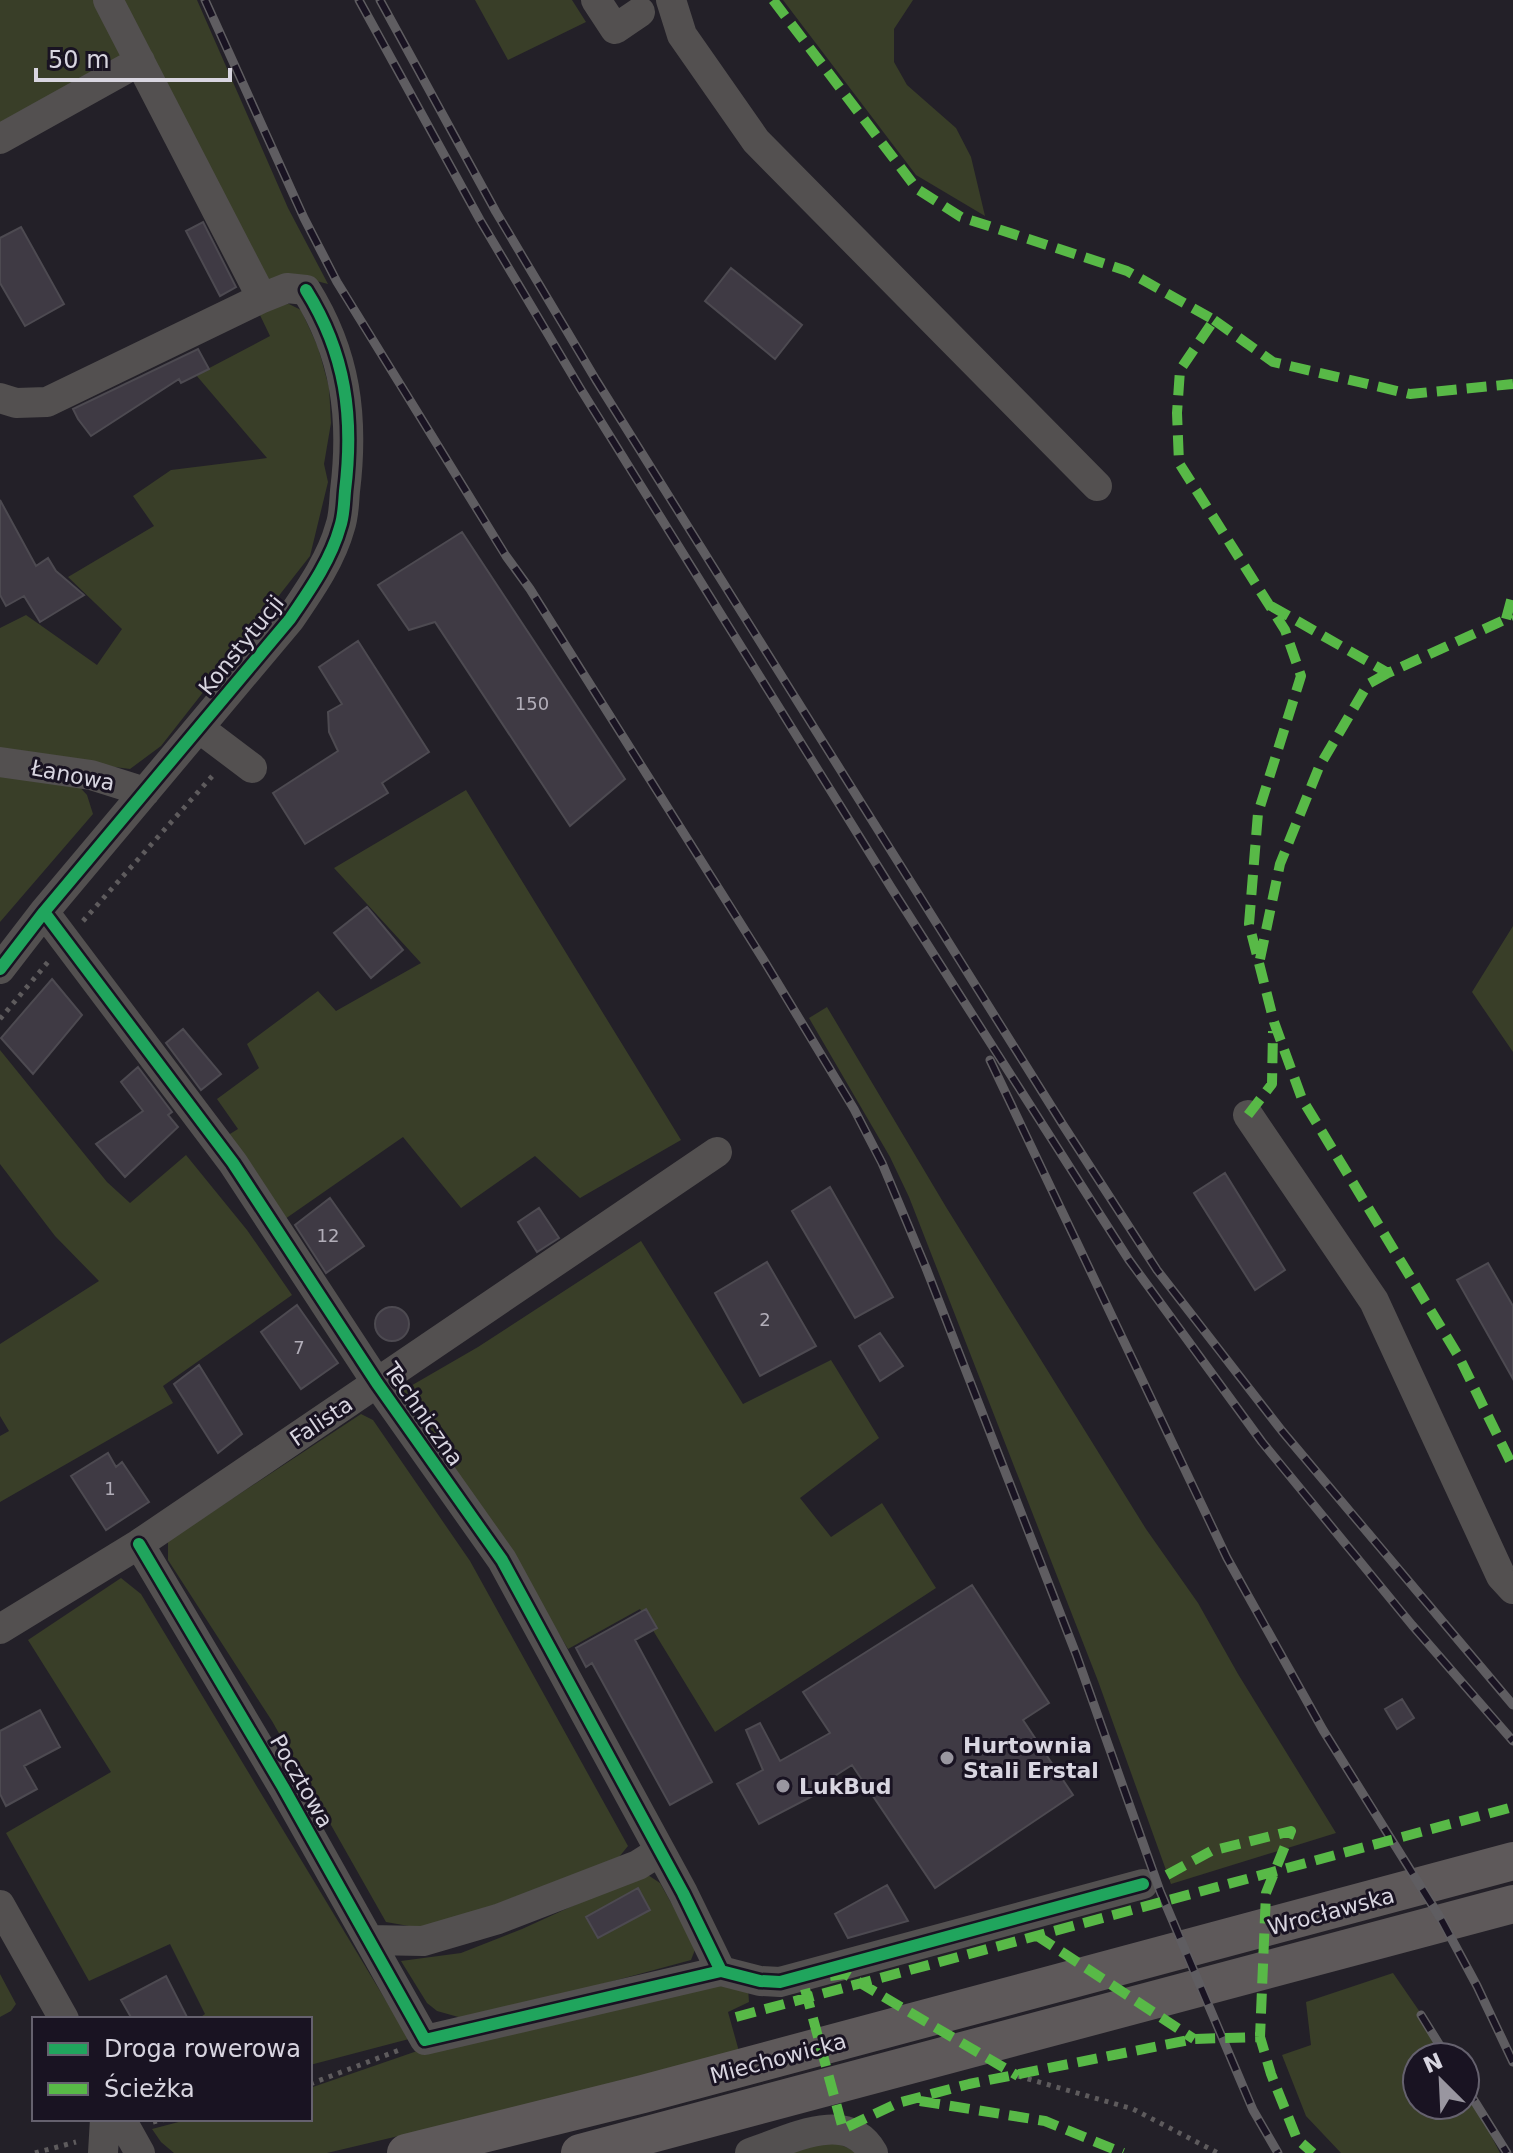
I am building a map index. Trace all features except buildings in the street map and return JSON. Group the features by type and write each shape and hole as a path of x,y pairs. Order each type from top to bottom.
{"main road":[{"name":"Wrocławska","path":"1150,1960 1513,1861"},
{"name":"Wrocławska","path":"1175,1995 1513,1904"},
{"name":"Miechowicka","path":"406,2153 1150,1960"},
{"name":"Miechowicka","path":"580,2153 1175,1995"}],"street":[{"path":"0,398 16,403 47,402 262,298 108,0"},
{"path":"596,0 615,29 643,4"},
{"path":"671,0 682,35 756,141 1097,486"},
{"path":"0,139 140,61"},
{"name":"Konstytucji","path":"0,969 44,912 290,619 317,578 341,527 349,456 347,393 333,342 306,290 287,288 262,298"},
{"path":"199,728 242,760"},
{"name":"Łanowa","path":"0,762 91,775 145,792"},
{"name":"Techniczna","path":"44,912 233,1163 377,1383 502,1560 660,1851 721,1971"},
{"path":"1248,1115 1374,1301 1501,1576 1513,1589"},
{"name":"Falista","path":"0,1629 139,1544 717,1152"},
{"name":"Pocztowa","path":"139,1544 283,1787 425,2040"},
{"path":"369,1940 423,1941 498,1919 638,1865 660,1851"},
{"path":"425,2040 721,1971 760,1981 780,1982 1143,1884"},
{"path":"0,1905 63,2017"},
{"path":"93,2147 104,2121"},
{"path":"122,2121 140,2153"},
{"path":"750,2153 832,2129 854,2132 864,2139 873,2153"}],"path":[{"path":"0,1019 66,941 242,760"},
{"path":"312,2083 425,2040"},
{"path":"1018,2076 1133,2109 1218,2153"},
{"path":"152,2123 160,2121"},
{"path":"35,2153 93,2147"}],"green space":[{"path":"0,0 99,0 129,59 0,130"},
{"path":"120,0 197,0 288,208 328,284 289,274 265,285"},
{"path":"475,0 572,0 586,22 508,60"},
{"path":"783,0 913,0 894,29 894,62 907,85 956,128 971,157 985,216 916,175"},
{"path":"289,304 301,310 318,347 329,387 331,423 324,464 328,482 310,556 161,746 130,769 0,752 0,628 26,615 97,665 122,629 68,577 154,526 133,496 171,470 267,458 196,375 270,336 259,313 272,305"},
{"path":"0,774 73,780 87,795 93,814 0,922"},
{"path":"466,790 681,1140 580,1198 535,1156 461,1208 403,1137 285,1219 225,1137 238,1129 217,1099 259,1068 247,1044 318,991 336,1011 421,963 334,868"},
{"path":"1513,926 1513,1052 1472,992"},
{"path":"827,1007 946,1207 1146,1529 1198,1603 1336,1833 1171,1884 1098,1681 909,1197 890,1157 809,1018"},
{"path":"0,1050 107,1182 130,1203 186,1155 247,1230 292,1295 163,1386 173,1403 0,1502 0,1436 9,1431 0,1416 0,1344 99,1281 55,1236 0,1164"},
{"path":"641,1241 743,1404 831,1360 879,1438 800,1498 831,1537 882,1503 936,1588 715,1732 640,1609 568,1649 490,1520 402,1391 478,1347"},
{"path":"361,1414 373,1420 470,1561 628,1846 619,1857 492,1906 420,1928 386,1922 272,1721 168,1560 168,1541"},
{"path":"121,1578 141,1594 409,2039 312,2064 312,2017 201,2017 205,2014 170,1944 89,1981 6,1833 111,1772 28,1640"},
{"path":"645,1873 660,1883 696,1947 691,1960 469,2020 437,2011 427,2003 401,1961 461,1953"},
{"path":"1393,1973 1440,2041 1401,2041 1401,2121 1481,2121 1481,2116 1500,2153 1341,2153 1306,2116 1282,2055 1311,2045 1306,2002"},
{"path":"0,1974 16,2004 0,2017"},
{"path":"696,1981 748,1988 749,2002 728,2012 740,2055 327,2153 174,2153 152,2129 182,2121 312,2121 312,2087 423,2049"},
{"path":"828,2139 859,2153 781,2153"}],"railway":[{"path":"205,0 304,218 337,282 506,556 530,589 763,959 854,1109 882,1163 1076,1654 1160,1891 1253,2110 1278,2153"},
{"path":"359,0 480,220 580,388 892,889 1129,1260 1262,1442 1412,1625 1513,1741"},
{"path":"380,0 496,212 596,380 1157,1270 1282,1431 1513,1705"},
{"path":"990,1060 1227,1558 1323,1730 1441,1919 1513,2062"},
{"path":"1421,2015 1437,2041"},
{"path":"1481,2112 1507,2153"}],"marked path":[{"path":"773,0 917,189 961,217 1127,271 1214,320 1180,370 1177,413 1179,463 1285,630 1301,676 1258,813 1249,924 1274,1022 1302,1099 1459,1357 1513,1467"},
{"path":"1214,320 1273,362 1410,394 1513,384"},
{"path":"1506,619 1513,593"},
{"path":"1271,606 1388,673 1513,616"},
{"path":"1260,959 1280,864 1319,767 1368,684 1388,673"},
{"path":"1248,1115 1272,1084 1273,1031"},
{"path":"736,2017 1513,1807"},
{"path":"1167,1875 1211,1851 1291,1831 1266,1893 1260,2037"},
{"path":"1036,1935 1194,2039"},
{"path":"830,1976 845,1974 1018,2076"},
{"path":"805,1989 843,2129 898,2103 969,2084 1194,2039 1260,2037 1297,2139 1313,2153"},
{"path":"920,2101 1045,2121 1123,2153"}],"cycle path":[{"path":"0,969 44,912 290,619 331,551 344,509 348,464 347,412 344,387 330,338 306,290"},
{"path":"44,912 233,1163 377,1383 502,1560 683,1893 721,1971"},
{"path":"139,1544 283,1787 425,2040 721,1971 760,1981 780,1982 1143,1884"}],"place":[{"name":"Hurtownia Stali Erstal","path":"947,1758"},
{"name":"LukBud","path":"783,1786"}]}
